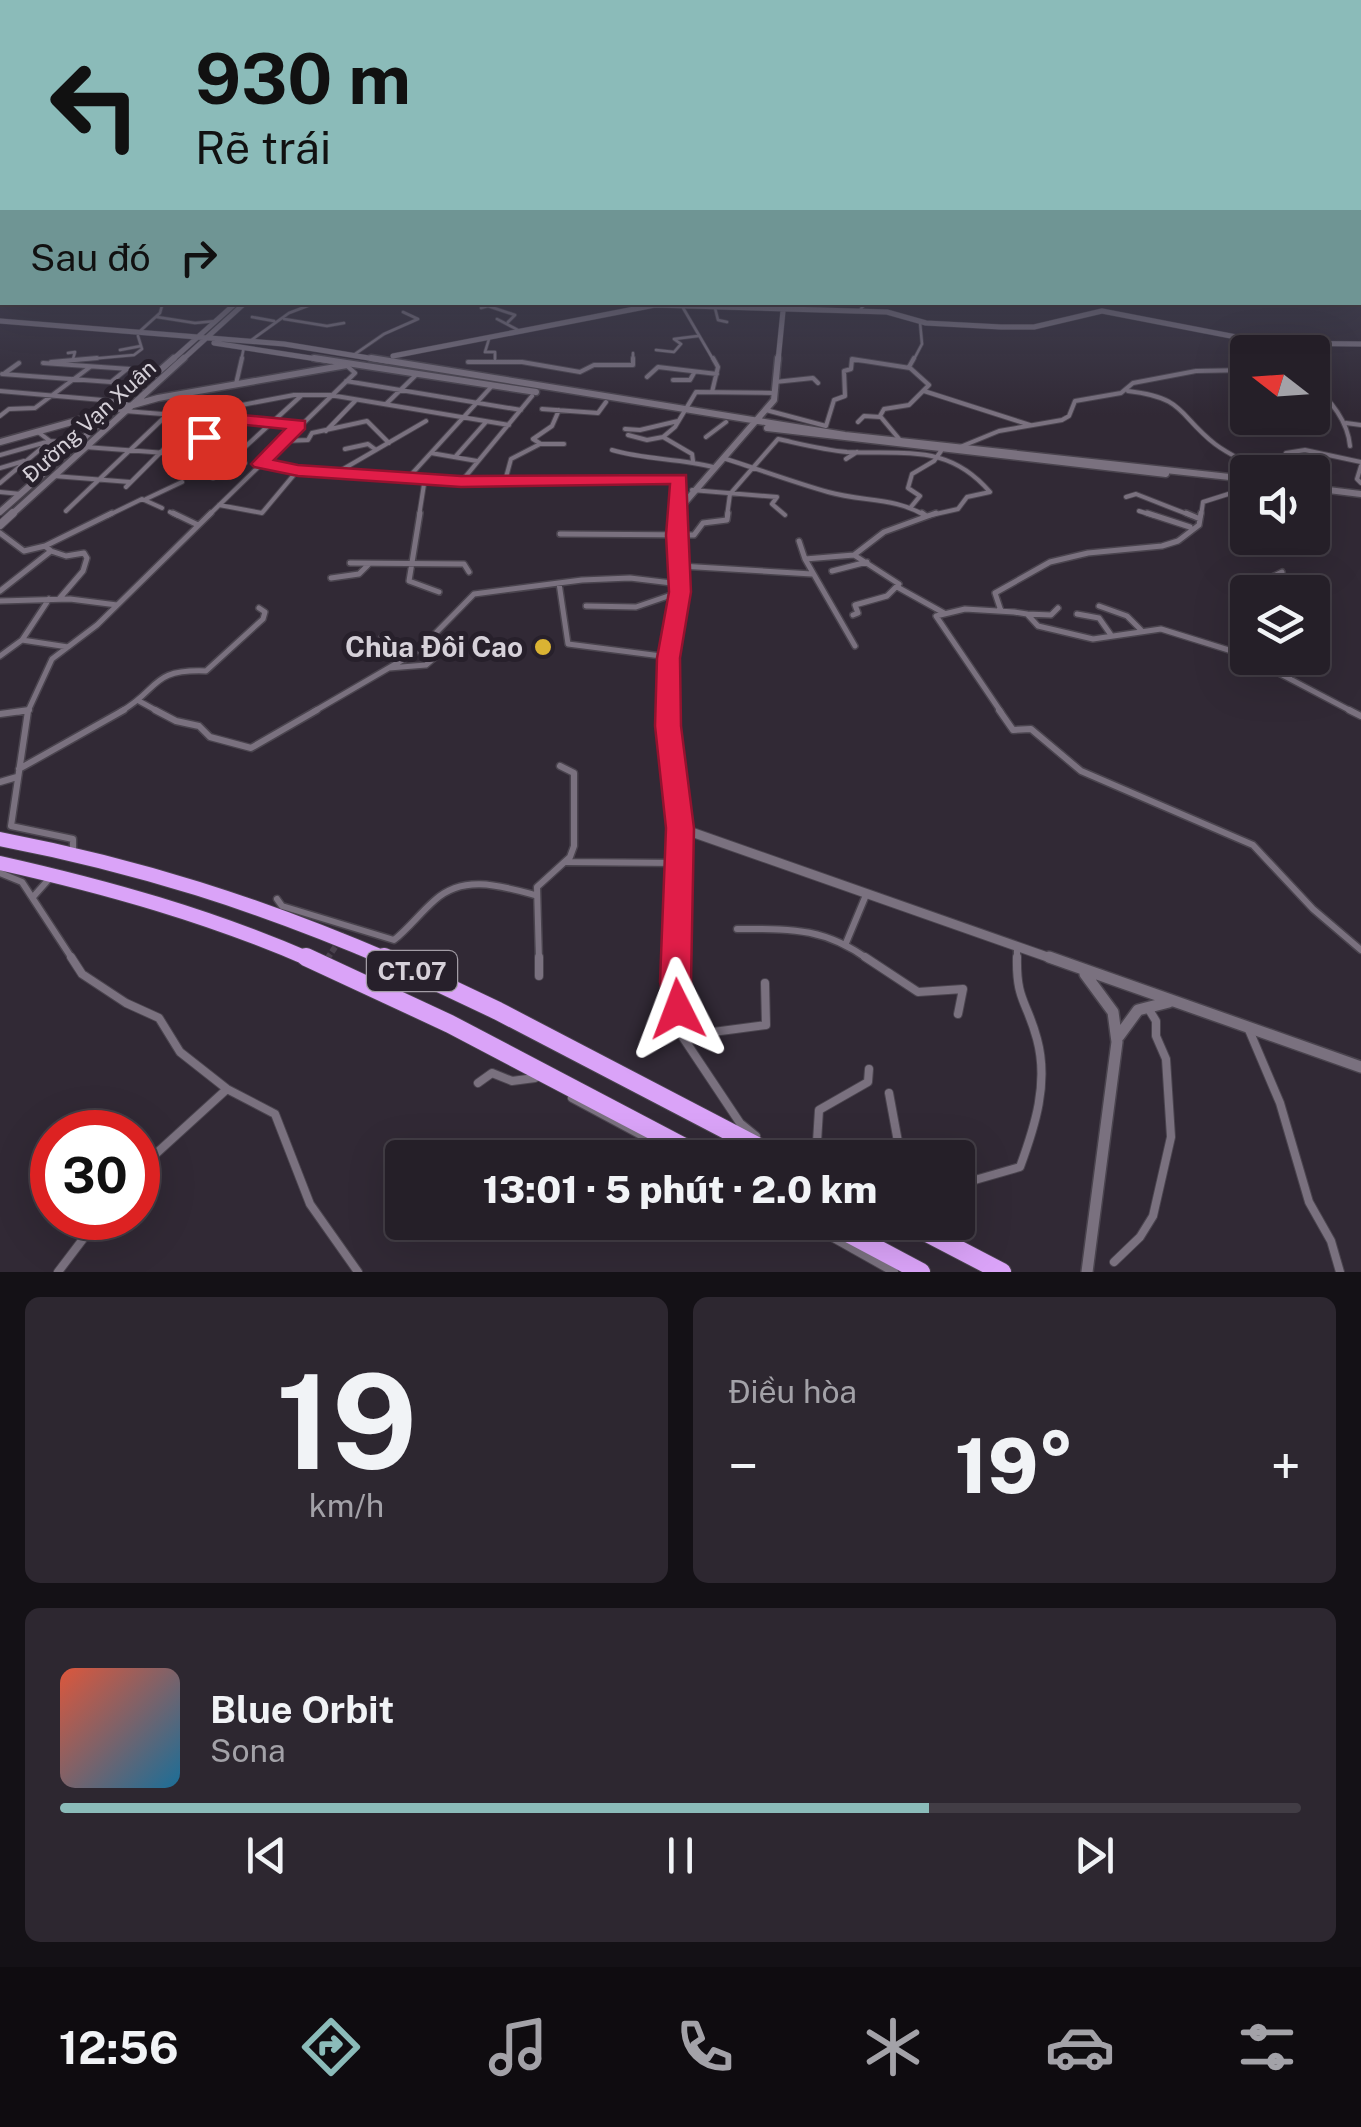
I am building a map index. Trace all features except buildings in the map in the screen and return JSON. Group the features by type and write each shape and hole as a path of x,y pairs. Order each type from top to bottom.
{"highway":[{"name":"CT.07","path":"0,838 176,878 349,940 744,1140"},
{"name":"CT.07","path":"0,864 159,901 331,965 670,1140"},
{"path":"861,1240 921,1272"},
{"path":"941,1240 1002,1272"}],"street":[{"path":"135,334 157,316 162,305"},
{"name":"Đường Vạn Xuân","path":"0,525 54,476 114,410 128,403 235,305"},
{"name":"Đường Vạn Xuân","path":"0,512 125,411 159,371 242,305"},
{"path":"236,384 247,344 278,320 311,305"},
{"path":"380,358 489,340 626,305 858,311 894,313 920,322 1034,326 1102,311 1235,335"},
{"path":"760,311 761,305"},
{"path":"832,312 833,305"},
{"path":"858,311 864,305"},
{"path":"481,306 514,315 508,322"},
{"path":"682,306 717,365 712,392"},
{"path":"715,308 718,320 728,322"},
{"path":"680,508 774,400 783,311"},
{"path":"355,354 381,330 395,330 418,319 403,312"},
{"path":"157,316 195,323 216,321"},
{"path":"252,318 326,326 344,323"},
{"path":"497,319 523,332"},
{"path":"910,368 922,344 920,322"},
{"path":"0,323 338,352 414,363 536,392 940,454 971,468 990,493 968,496 961,508 938,510 867,538 856,547 854,555"},
{"path":"135,334 141,346"},
{"path":"656,350 674,352 681,344 674,339 698,336"},
{"path":"489,340 486,352 496,352 496,361"},
{"path":"247,344 331,363 682,415 1230,478"},
{"path":"1330,344 1361,344"},
{"path":"120,350 141,346"},
{"path":"141,346 134,356 43,363 159,371"},
{"path":"68,354 76,352 74,359"},
{"path":"0,392 128,403 331,363 338,352"},
{"path":"414,363 412,358 420,352"},
{"path":"468,362 496,361 581,372 594,365 633,365 633,353"},
{"path":"766,410 826,426 834,400 844,396 844,370 851,369 852,360 910,368 929,382 908,405 884,408 880,416"},
{"path":"1,375 19,363"},
{"path":"73,848 73,839 12,827 28,711 45,670 346,382 355,372 350,364"},
{"path":"0,408 35,408 92,366"},
{"path":"386,404 430,366"},
{"path":"648,377 658,367 717,374"},
{"path":"1,375 111,382 127,369"},
{"path":"1128,390 1133,383 1149,383 1186,372 1230,371"},
{"path":"673,380 690,380 694,373"},
{"path":"682,415 626,432 647,440 663,437 682,415 696,392 775,388 813,378 818,383"},
{"path":"346,382 521,410"},
{"path":"408,478 492,386"},
{"path":"959,447 995,432 1066,418 1077,400 1128,390 1152,394 1181,406 1215,444 1234,455"},
{"path":"924,391 1031,426"},
{"path":"461,482 536,392"},
{"path":"0,455 50,442 233,458 303,394"},
{"path":"54,476 128,484 198,415 303,394 509,425"},
{"path":"326,431 356,400"},
{"path":"1330,401 1343,422 1350,446"},
{"path":"542,409 598,414 606,402"},
{"path":"0,416 9,409"},
{"path":"0,442 114,410"},
{"path":"540,444 533,440 552,426 558,410"},
{"path":"125,411 299,425"},
{"path":"66,511 169,413"},
{"path":"858,422 864,416 880,416 901,440"},
{"path":"185,456 222,418"},
{"path":"282,442 308,440 310,433 367,421 389,443"},
{"path":"336,473 426,421"},
{"path":"455,457 486,421"},
{"path":"706,437 726,422"},
{"path":"1343,422 1361,424"},
{"path":"38,432 50,442"},
{"path":"663,437 692,454 694,461"},
{"path":"560,534 694,534 702,524 727,520 730,494 778,439 857,452 906,451 1230,479"},
{"path":"0,484 50,442"},
{"path":"345,449 370,444 376,450"},
{"path":"505,481 511,459 540,444 564,444"},
{"path":"612,450 639,458 713,466"},
{"path":"1284,455 1298,450 1320,455"},
{"path":"431,452 478,461"},
{"path":"846,459 857,452"},
{"path":"911,506 920,496 908,488 912,474 940,454"},
{"path":"1330,457 1361,464 1357,479 1361,483"},
{"path":"723,458 834,494 851,494 891,505 902,502 926,516"},
{"path":"0,468 27,461"},
{"path":"195,470 214,478 242,464 254,470"},
{"path":"260,464 461,482 679,479 676,535 680,588 669,656 668,726 680,828 676,982 682,1036 740,1124 765,1140"},
{"path":"219,506 262,513 298,470"},
{"path":"426,478 410,583 439,592"},
{"path":"0,533 8,535 24,552 182,482"},
{"path":"1330,489 1361,492"},
{"path":"692,490 778,497 773,505 785,514"},
{"path":"0,492 21,494"},
{"path":"1000,611 993,596 1016,575 1056,558 1089,552 1126,554 1176,542 1199,525 1203,502 1230,493"},
{"path":"1126,497 1136,494 1200,519"},
{"path":"146,499 162,508"},
{"path":"170,512 199,525"},
{"path":"1139,512 1193,528"},
{"path":"799,541 813,574 855,646"},
{"path":"44,546 66,556 84,553 88,558 59,599"},
{"path":"0,590 51,551"},
{"path":"806,559 854,555 898,582 899,588 927,607 947,614"},
{"path":"350,563 459,562 469,572"},
{"path":"832,571 866,562"},
{"path":"331,578 359,574 369,565"},
{"path":"680,566 813,574"},
{"path":"1277,575 1282,572"},
{"path":"139,701 176,721 199,726 210,737 251,748 424,646 474,594 630,578 680,588"},
{"path":"559,583 568,644 669,656"},
{"path":"586,606 636,607 680,588"},
{"path":"853,615 858,613 855,604 887,596 899,588"},
{"path":"0,656 22,640 49,599"},
{"path":"0,601 59,599 117,605"},
{"path":"1099,606 1124,614 1142,630"},
{"path":"0,782 139,701 160,676 208,669 263,619 265,612 259,608"},
{"path":"1058,608 1050,615 968,608 936,618 1013,730 1031,729 1081,771 1183,819 1253,845 1313,909 1361,950"},
{"path":"1027,614 1035,625 1093,639 1161,628 1230,651"},
{"path":"1077,614 1099,618 1110,635"},
{"path":"384,636 378,643 402,658"},
{"path":"22,640 68,648"},
{"path":"386,667 400,670 426,664 442,652"},
{"path":"1290,676 1361,716"},
{"path":"0,714 28,711"},
{"path":"539,976 535,895 541,880 564,862 574,846 577,805 573,770 560,766"},
{"path":"680,828 1361,1067"},
{"path":"564,862 678,864"},
{"path":"0,873 18,880 33,897 82,974 126,1004 159,1018 180,1052 228,1089 269,1110 279,1120 310,1204 358,1272"},
{"path":"33,897 49,879"},
{"path":"276,899 282,906 348,929 394,940 442,894 476,882 535,895"},
{"path":"846,942 866,894"},
{"path":"737,929 796,927 846,942 905,987 926,993 963,989 958,1014"},
{"path":"975,1180 1016,1172 1028,1155 1038,1119 1039,1055 1016,992 1018,947"},
{"path":"312,972 322,966"},
{"path":"1080,969 1094,982 1113,1012 1117,1042 1087,1272"},
{"path":"682,1036 765,1026 764,982"},
{"path":"1117,1042 1131,1014 1146,1005 1178,1003"},
{"path":"1114,1262 1140,1237 1153,1216 1171,1136 1166,1059 1156,1036 1156,1021 1146,1005"},
{"path":"1248,1027 1280,1103 1309,1202 1331,1241 1340,1272"},
{"path":"817,1140 819,1110 868,1082 869,1069"},
{"path":"478,1083 492,1073 512,1081 531,1076 650,1140"},
{"path":"160,1147 228,1089"},
{"path":"889,1093 898,1140"},
{"path":"58,1272 82,1240"},
{"path":"837,1240 894,1272"},
{"path":"342,1272 351,1263"}],"tunnel":[{"path":"327,959 345,933"}],"place":[{"name":"Chùa Đôi Cao","path":"543,647"}],"route":[{"path":"204,437 222,418 299,425 260,464 298,470 461,482 679,479 676,555 680,592 668,658 668,726 680,828 678,1009"}]}
